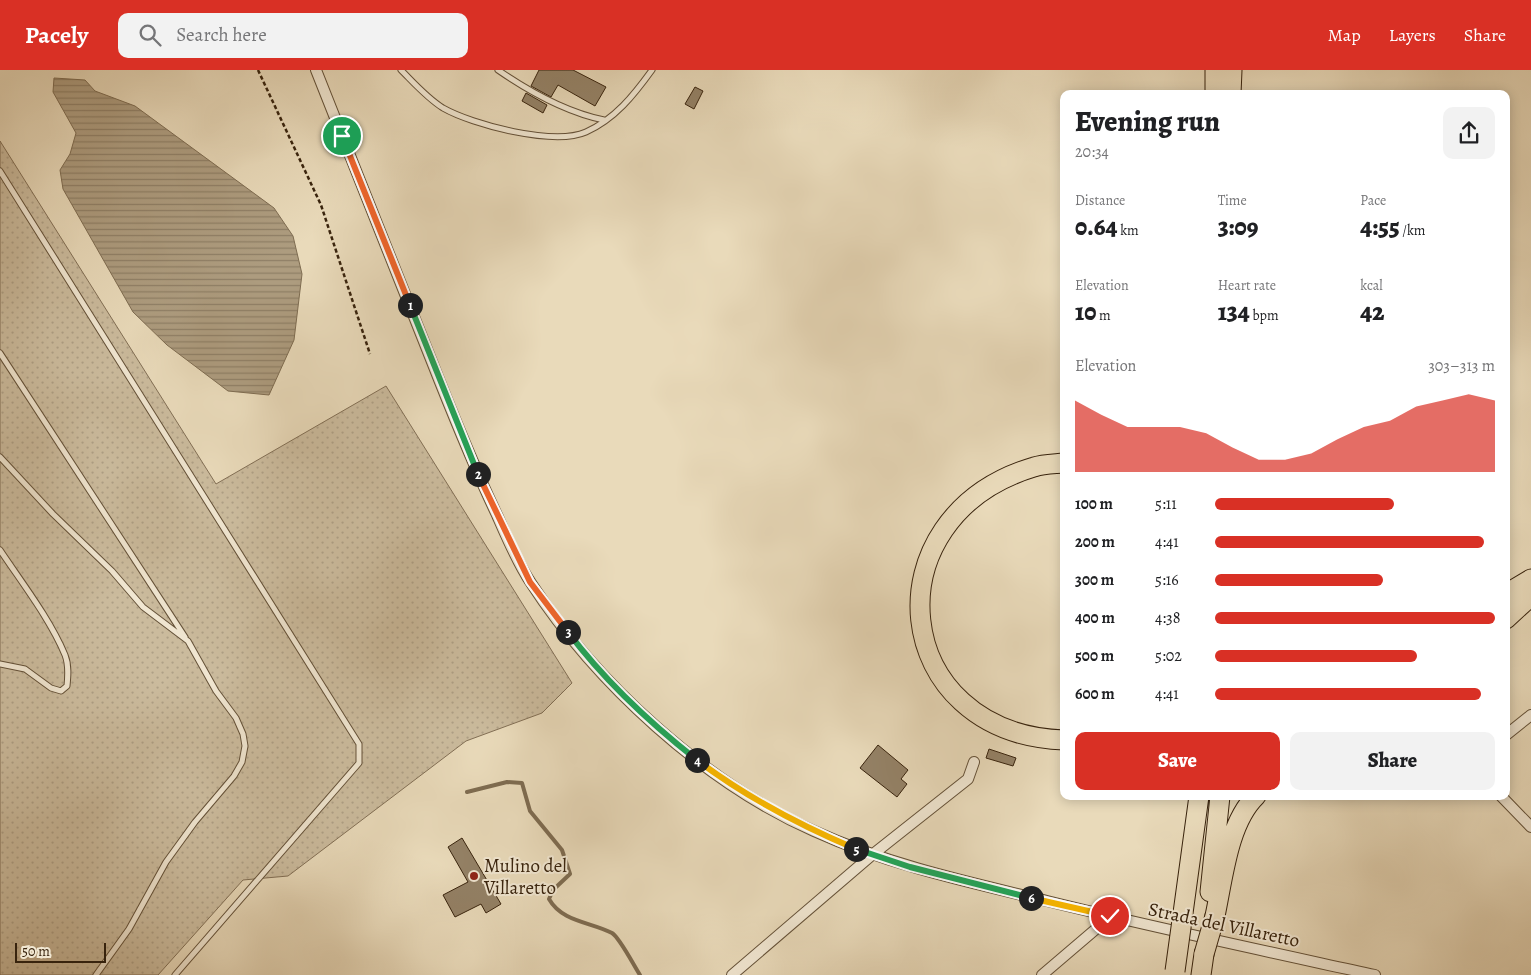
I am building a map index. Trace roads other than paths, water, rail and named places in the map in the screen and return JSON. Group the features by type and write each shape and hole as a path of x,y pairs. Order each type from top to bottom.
{"highway":[{"path":"1215,70 1215,90"},
{"path":"1232,70 1232,90"},
{"path":"1060,464 1035,466 989,486 960,507 943,528 928,554 922,584 920,613 923,636 930,658 954,695 984,719 1018,735 1060,740"},
{"path":"977,496 1026,479 1060,477"},
{"path":"1510,592 1531,579"},
{"path":"1510,616 1531,596"},
{"path":"1175,973 1198,800"},
{"path":"1212,916 1220,800"},
{"path":"1201,975 1212,916 1230,848 1242,815 1253,800"}],"street":[{"name":"Strada del Villaretto","path":"316,70 473,464 530,582 579,647 654,726 716,774 757,800 811,830 872,855 949,878 1375,975"},
{"path":"1510,732 1531,715"},
{"path":"732,975 872,855 968,779 974,762"},
{"path":"1505,800 1531,827"},
{"path":"1042,975 1110,916"}],"lane":[{"path":"401,70 426,96 442,107 476,122 529,134 561,137 588,131 604,120 628,102 652,70"},
{"path":"498,70 556,104 588,117 604,120"},
{"path":"0,171 359,744 359,764 174,975"},
{"path":"0,352 188,641 216,691 236,718 245,746 242,762 234,776 194,822 166,862 130,929 96,975"},
{"path":"0,457 66,527 106,565 142,607 156,620 188,641"},
{"path":"0,550 42,612 66,656 69,671 67,686 61,690 51,688 25,669 0,664"}],"waterway":[{"path":"467,792 507,782 522,783 530,811 562,850 570,874 553,890 549,899 555,907 569,917 612,933 623,946 640,975"}],"place":[{"name":"Mulino del Villaretto","path":"474,876"}]}
